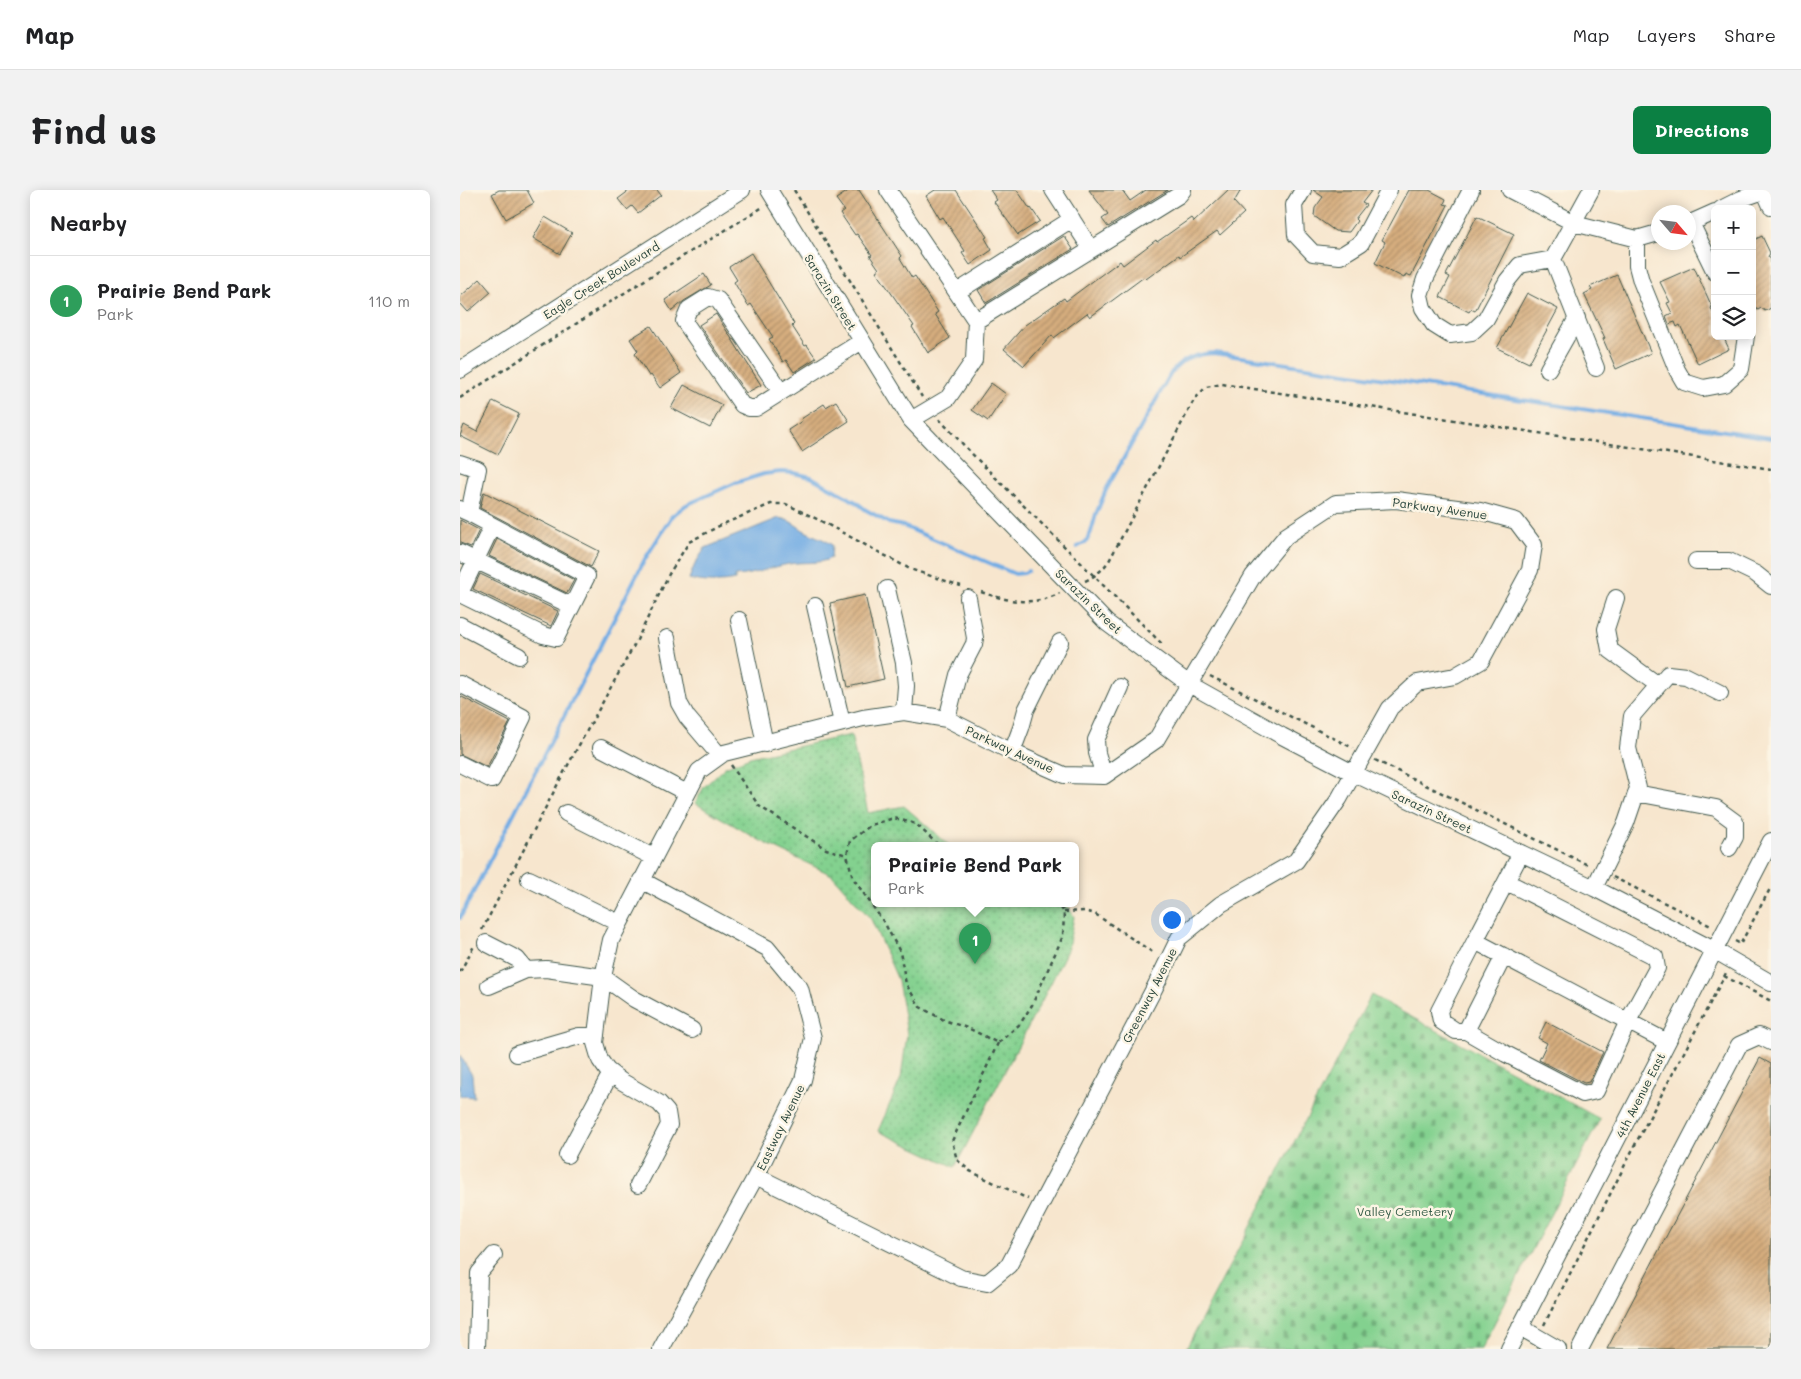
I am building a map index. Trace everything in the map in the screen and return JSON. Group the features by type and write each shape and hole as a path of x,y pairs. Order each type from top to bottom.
{"street":[{"name":"Eagle Creek Boulevard","path":"460,370 742,190"},
{"path":"888,190 976,321 974,360 948,398 911,420"},
{"path":"1053,190 1091,249"},
{"path":"976,321 1179,195 1183,190"},
{"path":"1303,190 1294,205 1296,235 1312,253 1340,256 1361,243 1389,190"},
{"path":"1471,190 1426,279 1420,295 1423,308 1434,325 1450,335 1472,332 1486,319 1507,281 1520,266 1553,259 1591,190"},
{"path":"1510,190 1574,223 1637,239 1651,235"},
{"path":"1729,205 1765,190 1771,206"},
{"name":"Sarazin Street","path":"772,195 911,420 1107,623 1189,684 1353,773 1594,888 1714,950 1771,983"},
{"path":"1696,221 1711,214"},
{"path":"957,292 1072,219"},
{"path":"1696,236 1711,264"},
{"path":"1637,239 1637,266 1641,281 1677,370 1684,382 1703,388 1724,384 1741,369 1745,340"},
{"path":"1553,259 1596,368"},
{"path":"781,392 718,300 708,296 689,309 684,321 742,405 750,408 756,408 862,341"},
{"path":"1548,369 1577,318"},
{"path":"460,463 478,469 464,511 586,576 556,638 543,635 460,593 492,526"},
{"name":"Parkway Avenue","path":"611,1073 600,1060 595,1043 602,977 611,940 698,771 722,755 863,718 904,712 947,719 1012,752 1064,775 1104,776 1156,740 1253,576 1286,536 1336,503 1396,500 1480,511 1516,521"},
{"name":"Greenway Avenue","path":"756,1176 961,1278 987,1283 1009,1265 1178,938 1221,904 1296,861 1340,799 1390,708 1417,683 1455,676 1481,661 1530,570 1534,544 1516,521"},
{"path":"460,553 572,606"},
{"path":"1696,561 1729,562 1756,574 1771,586"},
{"path":"888,589 904,663 906,686 904,712"},
{"path":"947,719 958,675 974,644 975,638 968,598"},
{"path":"1616,598 1606,629 1610,650 1658,685"},
{"path":"814,606 842,723"},
{"path":"738,620 765,744"},
{"path":"460,625 519,656"},
{"path":"667,638 679,703 687,718 722,755"},
{"path":"1012,752 1026,710 1060,642"},
{"path":"1594,888 1626,823 1638,788 1628,748 1632,716 1668,674 1686,676 1720,693"},
{"path":"460,684 523,716 492,780 460,764"},
{"path":"1104,776 1097,753 1096,740 1120,687"},
{"path":"601,748 687,793"},
{"path":"1636,793 1716,808 1735,822 1735,837 1729,848"},
{"path":"566,813 653,857"},
{"name":"4th Avenue East","path":"1509,1349 1771,841"},
{"path":"1507,882 1655,957 1657,968 1628,1021 1596,1090 1583,1094 1506,1054 1466,1030 1456,1031 1441,1021 1439,1011 1521,853"},
{"path":"530,879 619,923"},
{"name":"Eastway Avenue","path":"641,880 767,948 800,988 813,1038 803,1080 756,1176 665,1348"},
{"path":"1475,941 1667,1042"},
{"path":"486,943 517,959 526,970"},
{"path":"1466,1030 1504,956"},
{"path":"489,986 526,970 546,969 602,977 634,999 692,1030"},
{"path":"518,1054 579,1036 596,1036"},
{"path":"1580,1349 1740,1045 1759,1036 1771,1042"},
{"path":"567,1155 611,1073 621,1082 659,1103 667,1112 669,1126 638,1185"},
{"path":"477,1349 479,1273 494,1255"},
{"path":"1520,1327 1558,1349"}],"path":[{"path":"460,398 772,195"},
{"path":"722,755 759,806 826,849 848,854"},
{"path":"871,904 853,878 848,854 850,842 871,825 894,818 916,824 935,842"},
{"path":"1538,1337 1632,1150 1771,887"},
{"path":"873,907 900,952 906,984 920,1007 944,1020 970,1029 998,1043"},
{"path":"1040,1205 970,1171 957,1160 952,1140 998,1043 1020,1024 1032,1006 1063,936 1064,912 1060,907"},
{"path":"1064,912 1084,911 1095,914 1167,962"},
{"path":"1724,976 1771,1001"}],"green space":[{"path":"851,735 868,813 904,806 946,842 871,842 871,907 1068,907 1074,917 1068,948 955,1167 878,1131 901,1078 907,1034 898,980 871,919 832,875 761,841 695,803 704,787 725,767 750,757"},
{"name":"Valley Cemetery","path":"1371,995 1600,1119 1481,1349 1186,1349"}],"water":[{"path":"779,518 789,521 832,545 831,558 816,562 789,564 735,576 735,580 730,581 706,582 689,579 695,564 705,548"},
{"path":"460,1055 472,1075 474,1097 460,1096"}],"building":[{"path":"499,190 527,190 534,203 506,219 492,194"},
{"path":"630,190 657,190 661,195 638,213 632,206 627,210 618,199"},
{"path":"850,190 859,190 902,256 900,258 912,278 915,276 938,312 935,314 950,338 928,353 912,327 914,326 876,271 879,269 870,256 872,255 840,213 844,210 836,199"},
{"path":"935,190 956,190 987,237 985,238 992,250 970,265 962,253 965,251 943,217 940,219 926,196"},
{"path":"990,190 1017,190 1040,221 1018,235 994,202 997,200"},
{"path":"1089,190 1122,190 1130,201 1146,190 1168,190 1108,227 1102,219 1108,215"},
{"path":"1228,190 1241,190 1234,202 1244,213 1220,235 1217,231 1146,279 1144,277 1090,317 1087,313 1054,338 1052,335 1024,366 1004,349 1025,325 1064,298 1066,301 1120,261 1123,265 1156,240 1157,242 1191,218 1194,222"},
{"path":"1313,190 1372,190 1362,203 1366,205 1355,219 1357,221 1349,232 1335,231 1314,216 1315,208 1323,197"},
{"path":"1409,190 1429,190 1446,199 1444,204 1448,205 1411,276 1406,274 1404,278 1375,263 1385,242 1382,240"},
{"path":"1477,216 1514,234 1475,311 1471,309 1469,312 1440,297 1450,277 1446,275"},
{"path":"545,217 572,233 560,254 533,238"},
{"path":"1064,236 1073,249 986,303 978,290"},
{"path":"1762,236 1770,253 1768,257 1771,259 1771,308 1765,311 1761,308 1758,310 1756,309 1756,239"},
{"path":"751,253 794,324 792,326 805,346 807,345 816,358 794,372 786,360 783,362 769,339 773,337 751,304 748,306 734,282 737,280 729,267"},
{"path":"1694,267 1711,305 1711,340 1725,340 1729,349 1698,364 1680,325 1677,327 1675,322 1669,324 1666,316 1672,313 1667,303 1670,302 1660,282"},
{"path":"704,274 711,285 684,301 672,311 665,300"},
{"path":"1617,275 1651,353 1616,369 1603,339 1605,338 1584,294 1592,290 1590,287"},
{"path":"480,279 491,292 468,312 460,303 460,297"},
{"path":"1527,293 1558,309 1529,363 1497,348"},
{"path":"716,314 761,385 746,393 699,325"},
{"path":"651,326 681,373 660,388 651,375 649,376 635,354 638,351 630,339"},
{"path":"991,383 1006,394 988,421 972,410"},
{"path":"684,385 722,405 710,428 671,408"},
{"path":"493,401 519,414 498,455 460,436 464,425 477,432"},
{"path":"836,401 849,421 802,452 788,430 824,404 826,407"},
{"path":"484,492 599,551 591,567 480,508"},
{"path":"460,520 479,530 471,547 460,543"},
{"path":"497,539 574,580 567,593 489,556"},
{"path":"480,574 558,611 551,626 473,589"},
{"path":"865,595 884,679 848,687 830,603"},
{"path":"460,696 510,722 487,767 460,754"},
{"path":"1546,1022 1603,1052 1589,1082 1584,1083 1539,1060 1547,1043 1538,1038"},
{"path":"1760,1058 1771,1064 1771,1349 1607,1349"}],"waterway":[{"path":"1077,547 1086,542 1106,490 1171,373 1185,360 1202,354 1215,353 1771,438"},
{"path":"460,918 645,559 672,516 686,505 735,483 764,474 794,473 811,477 889,523 903,526 1015,574 1028,571"}],"place":[{"name":"Prairie Bend Park","path":"975,964"}]}
